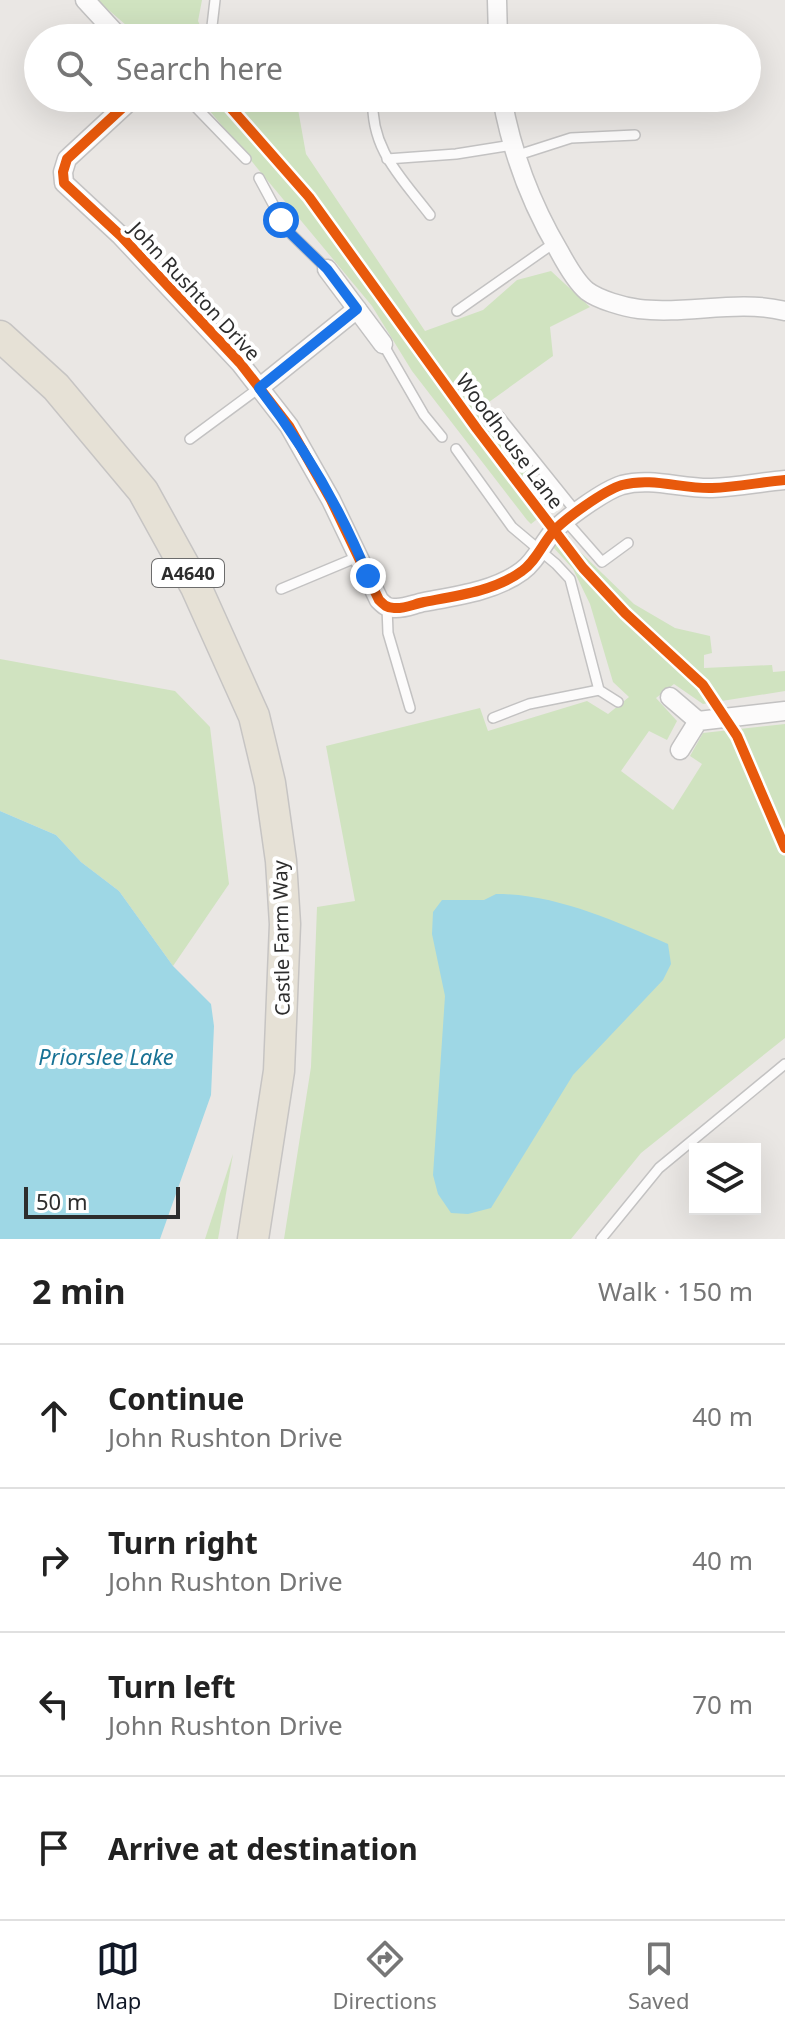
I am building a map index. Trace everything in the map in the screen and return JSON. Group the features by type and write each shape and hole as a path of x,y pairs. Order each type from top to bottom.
{"main road":[{"name":"Castle Farm Way","path":"0,336 56,387 143,491 196,587 254,716 275,814 285,938 279,1071 253,1239"}],"street":[{"path":"85,0 107,24"},
{"path":"497,0 498,24"},
{"name":"John Rushton Drive","path":"118,112 67,159 64,183 131,246 240,363 289,426 360,556 379,600 387,607"},
{"path":"505,112 513,151 535,211 588,292 620,305 640,309 750,305 785,311"},
{"path":"327,269 383,344"},
{"name":"John Rushton Drive","path":"259,388 357,309"},
{"path":"387,607 399,609 497,584 520,574 554,530 607,491 639,482 681,488 714,488 785,480"},
{"path":"670,697 698,721 785,711"},
{"path":"680,750 698,721"}],"lane":[{"path":"212,24 215,0"},
{"path":"201,112 246,159"},
{"path":"372,112 377,139 387,159 430,215"},
{"path":"387,159 513,151 571,138 635,135"},
{"path":"259,178 287,230 327,269"},
{"path":"457,311 554,243"},
{"path":"383,344 424,415 442,437"},
{"name":"John Rushton Drive","path":"190,439 259,388"},
{"path":"499,416 602,562 628,543"},
{"path":"456,449 512,527 570,579 599,690 618,702"},
{"path":"281,589 360,556"},
{"name":"John Rushton Drive","path":"387,607 388,633 410,708"},
{"path":"493,718 529,704 599,690"},
{"path":"601,1239 659,1168 785,1064"}],"green space":[{"path":"97,0 202,0 199,24 125,24"},
{"path":"211,112 298,112 306,154 425,331 483,310 517,280 551,271 590,307 550,327 553,356 482,407 556,504 531,524 527,520 412,371 372,306"},
{"path":"569,536 572,544 634,604 675,628 710,636 712,653 704,655 704,668 772,665 773,672 785,671 785,691 703,704 674,684 656,698 677,721 667,740 649,731 621,771 673,810 702,764 690,756 703,733 785,724 785,1038 641,1153 571,1239 284,1239 311,1067 317,907 355,901 326,746 480,708 488,731 587,701 608,714 629,697 613,682 590,604 573,569 553,547"},
{"path":"0,659 175,691 210,727 229,884 173,966 119,891 81,862 56,835 0,811"},
{"path":"233,1154 218,1239 205,1239"}],"water":[{"name":"Priorslee Lake","path":"0,811 56,835 81,862 119,891 173,966 211,1004 214,1026 211,1095 160,1239 0,1239"},
{"path":"496,894 563,904 627,926 668,944 671,964 663,980 573,1075 491,1208 468,1214 451,1213 438,1194 433,1175 445,996 432,934 433,912 442,900 484,900"}],"cycle path":[{"name":"Woodhouse Lane","path":"118,112 67,159 64,183 121,236 240,363 289,426 331,500 379,600 386,606 402,608 462,595 511,578 531,563 552,533 566,520 622,485 644,482 712,488 785,480"},
{"name":"Woodhouse Lane","path":"234,112 309,197 477,429 583,568 625,613 703,685 737,736 785,848"}],"route":[{"path":"281,220 297,241 327,269 357,309 259,388 289,426 331,500 368,576"}]}
